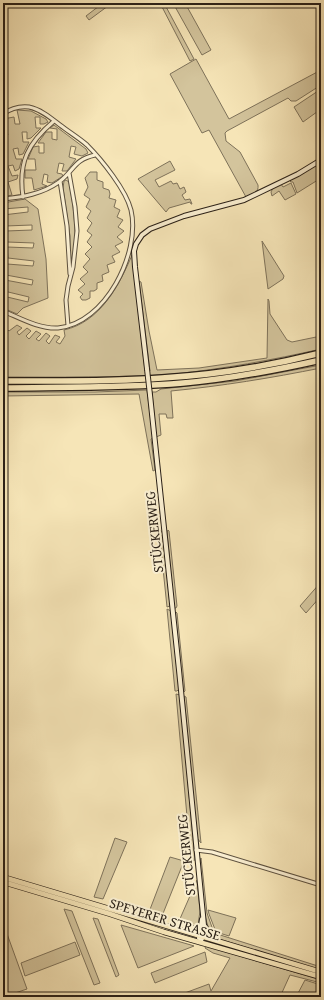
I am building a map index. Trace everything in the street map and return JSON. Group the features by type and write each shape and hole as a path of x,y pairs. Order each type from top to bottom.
{"highway":[{"path":"3,382 120,380 178,377 260,366 321,353"},
{"path":"3,388 121,386 183,383 249,374 321,360"}],"main road":[{"name":"SPEYERER STRASSE","path":"3,878 321,972"},
{"name":"SPEYERER STRASSE","path":"3,882 321,977"}],"street":[{"path":"3,114 14,108 29,107 40,111 86,144 116,182 128,202 133,222 133,234 127,261 119,278 109,295 92,312 76,323 55,328 39,325 3,311"},
{"path":"23,197 21,172 26,154 36,137 54,121"},
{"path":"3,200 42,192 60,181 79,161 95,155"},
{"name":"STÜCKERWEG","path":"201,936 204,925 134,251 136,244 142,235 150,229 184,216 237,203 254,196 321,160"},
{"path":"68,326 66,300 73,267 77,231 76,207 69,173"},
{"path":"60,181 67,226 70,276"},
{"path":"196,850 212,852 321,885"},
{"name":"STÜCKERWEG","path":"200,942 203,916"},
{"path":"204,925 209,934 217,941"}],"shaded area":[{"path":"103,3 112,3 89,20 86,16"},
{"path":"160,3 164,3 194,59 190,61"},
{"path":"173,3 185,3 211,50 202,55"},
{"path":"196,59 229,119 321,70 321,85 296,101 291,101 288,98 225,133 226,141 240,152 258,185 258,190 256,192 246,197 209,130 202,133 170,74"},
{"path":"321,89 321,109 303,122 294,107"},
{"path":"17,110 31,111 46,119 48,122 40,124 40,117 35,117 36,128 41,128 31,138 27,139 27,132 22,132 23,142 29,142 23,154 19,155 18,148 13,149 16,159 22,159 19,169 15,171 13,165 8,166 12,176 18,175 17,179 8,182 12,195 3,197 3,136 8,135 6,128 3,125 3,119 14,117 15,124 20,124"},
{"path":"54,125 86,149 88,153 82,156 74,154 76,147 71,146 69,157 76,159 67,171 62,171 64,164 59,163 57,173 62,174 63,176 52,183 47,182 48,175 44,174 42,184 47,186 34,190 32,178 25,178 25,170 36,170 35,159 28,159 33,147 39,146 39,153 44,153 44,143 38,143 46,132 52,132 52,139 57,140 57,129 50,128"},
{"path":"170,161 175,170 155,180 159,187 171,181 173,184 177,183 180,189 184,187 186,192 182,195 185,200 190,199 192,204 190,202 169,208 166,212 138,179"},
{"path":"321,163 321,178 297,193 293,182 289,180"},
{"path":"90,172 97,172 97,180 103,182 103,188 109,190 109,198 116,200 114,207 120,210 117,217 123,220 118,227 124,231 117,237 123,242 115,246 120,252 112,256 115,262 107,265 109,272 102,275 103,281 97,283 97,289 90,291 90,298 82,300 80,297 83,294 78,290 85,284 80,279 88,272 83,267 90,259 85,254 92,247 87,242 92,235 87,231 92,223 87,218 91,211 86,207 90,199 84,195 88,187 85,178"},
{"path":"66,180 69,182 75,226 73,260 70,270 70,236 63,188 64,181"},
{"path":"291,183 296,194 285,200 279,191 272,196 271,192 273,188 281,184 283,187"},
{"path":"25,199 38,209 46,259 48,298 23,308 17,314 3,308 3,296 28,302 29,297 4,291 5,280 32,285 33,280 6,275 7,264 33,266 34,261 8,258 7,247 33,248 34,243 7,242 6,231 32,230 32,225 5,226 3,215 28,212 28,207 3,209 3,203"},
{"path":"262,241 284,276 283,279 268,289"},
{"path":"132,255 145,371 150,371 139,281 141,282 157,370 199,368 267,358 268,299 270,314 287,340 292,342 321,336 321,349 248,364 174,374 110,377 3,377 3,330 6,328 9,331 17,325 22,328 17,332 19,335 27,328 31,331 26,336 29,339 36,331 41,334 36,339 39,341 46,333 50,336 46,341 49,344 55,335 60,337 56,342 60,344 65,336 64,330 77,326 88,319 107,301 121,279"},
{"path":"321,356 310,360 259,370 152,383 3,385 161,381 242,372"},
{"path":"321,365 321,368 265,378 209,387 171,391 173,418 167,418 166,414 159,414 161,435 156,437 152,392 156,392 161,389 235,381"},
{"path":"147,390 153,438 151,439 155,470 153,471 139,394 3,396 3,392 95,392"},
{"path":"159,530 163,532 170,606 167,607"},
{"path":"168,530 177,606 176,608 174,608"},
{"path":"321,582 321,596 306,613 300,606"},
{"path":"167,609 171,611 179,689 177,691 175,691"},
{"path":"176,612 185,691 184,692 175,613"},
{"path":"176,694 180,695 195,860 191,861"},
{"path":"184,696 186,697 201,843 197,838"},
{"path":"115,838 127,842 103,899 94,897"},
{"path":"170,857 184,861 162,916 149,912"},
{"path":"201,858 207,913 213,930 211,932 208,926 202,898"},
{"path":"3,880 195,936 195,937"},
{"path":"197,880 200,911 198,925 195,926 179,921"},
{"path":"64,909 72,911 100,983 94,985"},
{"path":"208,910 236,918 229,936 216,932"},
{"path":"93,918 98,919 119,975 116,977"},
{"path":"121,925 191,945 194,946 138,968"},
{"path":"6,931 27,989 3,997 3,932"},
{"path":"214,933 321,967 321,971 216,938 211,934"},
{"path":"75,942 80,955 25,976 21,963"},
{"path":"206,946 321,980 321,983 290,975 280,997 174,997 209,984 211,991 230,958 213,953 205,948"},
{"path":"205,952 207,962 155,983 151,973"},
{"path":"305,980 321,985 321,997 296,997"}]}
